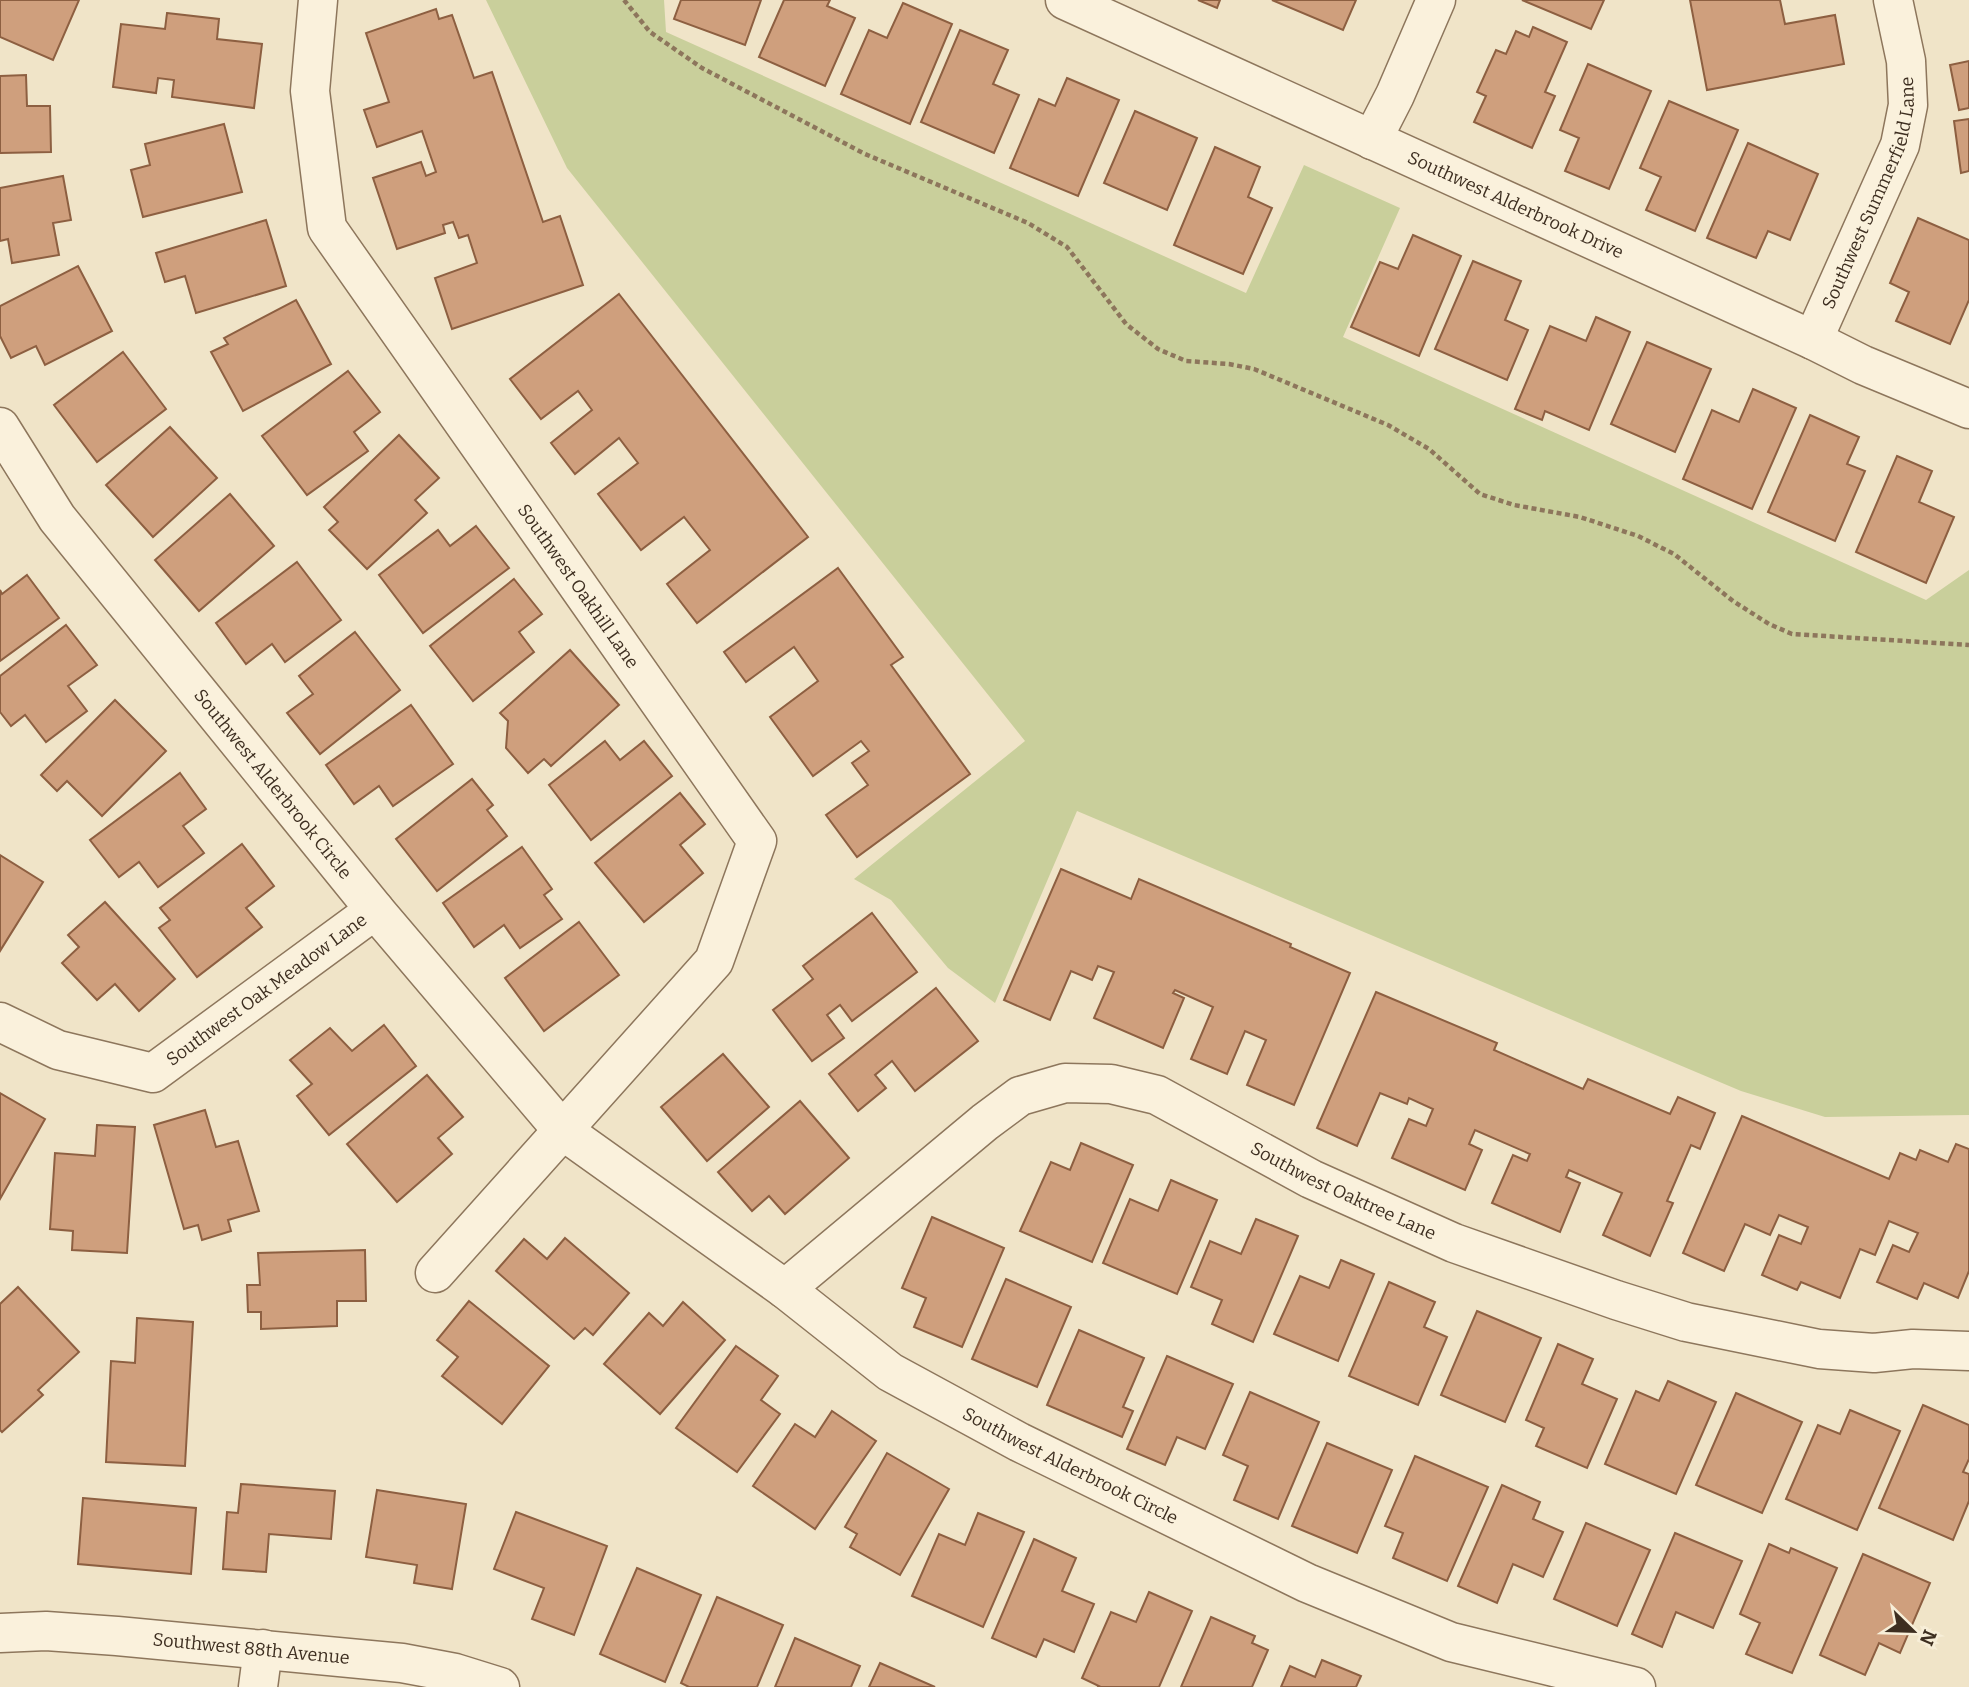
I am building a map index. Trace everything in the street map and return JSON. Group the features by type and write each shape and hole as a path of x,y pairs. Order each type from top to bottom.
{"street":[{"name":"Southwest Oakhill Lane","path":"318,0 310,91 327,228 757,841 714,961 562,1130"},
{"name":"Southwest Alderbrook Drive","path":"1065,0 1863,365 1969,409"},
{"path":"1372,140 1395,95 1436,0"},
{"name":"Southwest Summerfield Lane","path":"1813,340 1900,145 1908,105 1906,61 1893,0"},
{"name":"Southwest Alderbrook Circle","path":"0,427 57,518 375,911 562,1130 785,1289 890,1372 1019,1441 1307,1583 1451,1642 1636,1687"},
{"name":"Southwest Oak Meadow Lane","path":"0,1023 58,1050 153,1073 375,911"},
{"name":"Southwest Oaktree Lane","path":"785,1289 985,1122 1020,1096 1065,1083 1111,1084 1157,1095 1311,1179 1454,1243 1627,1304 1686,1322 1819,1349 1874,1353 1913,1349 1969,1351"},
{"path":"435,1273 562,1130"},
{"name":"Southwest 88th Avenue","path":"0,1633 46,1631 402,1663 455,1673 500,1687"},
{"path":"258,1687 262,1649"}],"path":[{"path":"624,0 650,32 702,68 865,154 1028,223 1067,247 1126,324 1158,349 1186,361 1255,369 1388,425 1429,449 1480,494 1514,505 1580,517 1638,536 1674,554 1733,601 1769,624 1792,634 1969,645"}],"green space":[{"path":"486,0 664,0 666,32 1246,293 1304,165 1400,208 1343,337 1926,600 1969,570 1969,1115 1825,1117 1741,1091 1077,811 995,1003 948,968 891,900 854,879 1025,741 567,168"}],"building":[{"path":"0,0 79,0 53,60 0,37"},
{"path":"681,0 761,0 745,45 674,19"},
{"path":"784,0 830,0 827,6 855,18 825,86 759,57"},
{"path":"1198,0 1220,0 1217,8"},
{"path":"1272,0 1356,0 1343,30"},
{"path":"1522,0 1604,0 1591,29"},
{"path":"1690,0 1780,0 1785,24 1835,15 1844,64 1707,90"},
{"path":"903,3 952,24 910,124 841,94 869,30 887,38"},
{"path":"436,9 439,19 452,15 474,78 492,72 543,222 560,216 583,285 452,329 435,278 477,263 468,235 459,238 453,222 443,225 445,233 397,249 373,178 421,162 426,176 436,172 422,131 377,147 364,110 389,102 366,33"},
{"path":"167,13 219,19 217,39 262,44 254,108 172,97 174,80 158,78 156,93 113,87 121,24 165,29"},
{"path":"1533,27 1567,42 1545,92 1555,96 1532,148 1474,122 1486,96 1477,92 1496,50 1506,54 1516,31 1529,37"},
{"path":"960,30 1008,50 993,84 1019,95 994,153 921,122"},
{"path":"1969,61 1969,108 1959,110 1950,65"},
{"path":"1588,64 1651,91 1609,189 1565,171 1579,138 1560,130"},
{"path":"26,75 27,106 50,106 51,152 0,153 0,76"},
{"path":"1067,78 1119,100 1078,196 1010,168 1039,99 1055,106"},
{"path":"1669,101 1738,130 1695,231 1646,210 1661,177 1640,168"},
{"path":"1135,111 1197,138 1167,210 1104,183"},
{"path":"1969,119 1969,171 1961,173 1954,121"},
{"path":"224,124 242,192 143,217 131,170 150,165 145,144"},
{"path":"1748,143 1818,174 1790,240 1768,231 1756,258 1707,238"},
{"path":"1215,147 1260,167 1248,197 1272,208 1243,274 1174,245"},
{"path":"63,176 71,220 53,223 59,255 12,263 8,239 0,241 0,188"},
{"path":"1918,218 1969,240 1969,300 1950,344 1896,321 1909,292 1890,283"},
{"path":"266,220 286,286 196,313 185,276 165,282 156,253"},
{"path":"1413,235 1461,256 1419,356 1351,327 1380,262 1398,269"},
{"path":"1473,261 1521,281 1505,320 1528,330 1507,380 1435,349"},
{"path":"78,266 112,331 45,365 36,346 11,358 0,336 0,306"},
{"path":"619,294 808,537 697,623 667,584 710,550 684,517 641,550 598,494 638,463 619,438 575,474 551,443 592,410 578,391 541,419 510,379"},
{"path":"296,300 331,364 243,411 211,352 228,344 224,338"},
{"path":"1596,317 1630,332 1589,430 1545,411 1542,420 1515,409 1550,326 1586,341"},
{"path":"1647,342 1711,369 1675,452 1611,424"},
{"path":"123,352 166,409 97,462 54,405"},
{"path":"348,371 380,412 354,432 368,451 307,495 262,436"},
{"path":"1753,389 1796,408 1752,509 1683,479 1712,410 1739,422"},
{"path":"1810,415 1859,437 1847,464 1865,471 1835,541 1768,512"},
{"path":"170,427 217,478 153,537 106,485"},
{"path":"399,435 439,478 415,500 427,513 367,569 329,530 338,522 324,507"},
{"path":"1897,456 1932,471 1919,502 1954,517 1926,583 1856,552"},
{"path":"230,494 274,546 199,611 155,560"},
{"path":"476,526 509,568 423,633 379,575 438,530 450,546"},
{"path":"297,562 341,620 285,662 272,644 246,664 216,623"},
{"path":"838,568 903,657 891,665 970,774 857,857 826,815 868,785 852,763 869,751 861,741 813,776 770,717 818,681 794,647 746,682 724,652"},
{"path":"27,575 59,618 0,661 0,590 2,594"},
{"path":"514,579 542,614 519,632 534,652 473,701 430,646"},
{"path":"66,625 97,665 68,686 87,711 46,742 25,715 11,726 0,712 0,676"},
{"path":"355,632 400,690 320,754 287,713 313,694 299,676"},
{"path":"570,650 619,705 551,766 544,759 528,773 506,748 508,721 500,713"},
{"path":"115,700 166,751 102,816 67,781 57,791 41,775"},
{"path":"411,705 453,764 393,806 379,786 354,804 326,765"},
{"path":"605,741 620,760 644,741 672,776 591,840 549,785"},
{"path":"180,773 206,809 183,826 204,853 158,887 139,862 119,877 90,840"},
{"path":"472,779 493,805 487,810 507,836 437,891 396,839"},
{"path":"680,793 705,824 680,845 703,873 644,922 595,863"},
{"path":"242,844 274,886 246,908 262,927 197,977 159,928 170,920 160,908"},
{"path":"522,847 552,889 544,895 562,919 520,948 504,925 474,947 443,903"},
{"path":"0,855 43,882 0,951"},
{"path":"1061,869 1131,899 1139,879 1291,944 1290,947 1350,973 1294,1105 1247,1085 1266,1040 1245,1031 1227,1074 1191,1059 1213,1007 1175,990 1173,993 1184,998 1163,1048 1094,1018 1114,972 1098,966 1092,980 1071,971 1050,1020 1004,1000"},
{"path":"105,902 175,979 139,1011 115,984 97,1000 62,963 79,947 68,935"},
{"path":"872,913 917,972 852,1021 840,1005 827,1015 844,1038 812,1061 773,1010 813,979 803,966"},
{"path":"579,922 619,975 544,1031 505,978"},
{"path":"936,988 978,1041 915,1091 892,1061 875,1075 886,1088 858,1111 829,1074"},
{"path":"1376,992 1497,1043 1494,1050 1583,1089 1588,1079 1670,1114 1678,1097 1715,1113 1700,1149 1691,1145 1667,1201 1673,1203 1650,1256 1603,1235 1622,1193 1569,1170 1566,1177 1580,1183 1560,1232 1492,1203 1513,1155 1527,1161 1530,1154 1475,1130 1469,1144 1482,1150 1465,1190 1392,1158 1409,1119 1426,1126 1433,1109 1409,1098 1407,1104 1380,1093 1357,1146 1317,1128"},
{"path":"384,1025 416,1066 329,1135 297,1096 312,1084 290,1060 330,1028 352,1051"},
{"path":"723,1054 769,1107 707,1161 661,1107"},
{"path":"427,1075 463,1117 438,1138 452,1154 397,1202 347,1144"},
{"path":"0,1093 45,1119 0,1199"},
{"path":"800,1101 849,1158 785,1214 769,1196 752,1211 718,1172"},
{"path":"205,1110 216,1147 238,1141 259,1211 228,1220 231,1231 202,1240 198,1225 184,1229 154,1125"},
{"path":"1742,1116 1889,1179 1900,1153 1916,1160 1920,1150 1948,1162 1956,1144 1969,1149 1969,1271 1958,1298 1924,1283 1917,1299 1877,1282 1893,1245 1909,1252 1918,1233 1889,1221 1875,1255 1860,1249 1840,1298 1801,1282 1797,1290 1762,1275 1779,1235 1801,1244 1808,1227 1779,1215 1770,1235 1745,1224 1724,1271 1683,1253"},
{"path":"97,1125 135,1127 127,1253 72,1250 73,1231 50,1229 55,1153 95,1156"},
{"path":"1081,1143 1133,1165 1092,1262 1020,1231 1051,1162 1070,1170"},
{"path":"1171,1180 1217,1200 1177,1294 1103,1263 1130,1199 1158,1211"},
{"path":"932,1217 1004,1248 962,1347 914,1327 926,1298 902,1288"},
{"path":"1256,1219 1298,1236 1253,1342 1212,1324 1222,1300 1191,1287 1210,1241 1241,1254"},
{"path":"565,1238 629,1293 593,1335 585,1328 574,1339 496,1271 524,1239 547,1259"},
{"path":"365,1250 366,1301 337,1301 337,1326 261,1329 261,1312 248,1312 247,1285 260,1285 258,1253"},
{"path":"1341,1260 1374,1274 1338,1361 1274,1334 1300,1276 1329,1288"},
{"path":"1006,1279 1071,1307 1037,1387 972,1359"},
{"path":"1389,1282 1435,1302 1424,1327 1447,1337 1418,1405 1349,1376"},
{"path":"18,1287 79,1352 38,1390 43,1395 2,1432 0,1304"},
{"path":"469,1301 549,1366 502,1424 442,1376 458,1357 437,1340"},
{"path":"683,1302 725,1340 660,1414 604,1364 649,1313 663,1326"},
{"path":"1477,1311 1541,1338 1505,1422 1441,1395"},
{"path":"137,1318 193,1322 185,1466 106,1462 111,1361 135,1363"},
{"path":"1079,1330 1144,1358 1123,1407 1133,1411 1122,1437 1047,1405"},
{"path":"1558,1344 1593,1359 1582,1384 1617,1399 1587,1468 1536,1446 1544,1428 1526,1420"},
{"path":"736,1346 778,1376 761,1400 780,1414 737,1472 676,1428"},
{"path":"1167,1356 1233,1384 1205,1449 1177,1437 1165,1465 1127,1449"},
{"path":"1668,1381 1716,1402 1676,1494 1605,1464 1636,1391 1659,1401"},
{"path":"1250,1392 1319,1422 1278,1519 1234,1500 1248,1466 1223,1455"},
{"path":"1736,1393 1802,1422 1762,1513 1696,1485"},
{"path":"1923,1405 1969,1425 1969,1459 1963,1472 1969,1474 1969,1501 1953,1540 1879,1508"},
{"path":"1850,1410 1900,1431 1857,1530 1786,1499 1818,1425 1840,1434"},
{"path":"832,1411 876,1441 815,1529 753,1486 795,1424 815,1437"},
{"path":"1327,1443 1392,1470 1357,1553 1292,1526"},
{"path":"887,1453 949,1489 900,1575 850,1547 857,1534 845,1527"},
{"path":"1415,1456 1488,1487 1447,1581 1393,1558 1403,1533 1385,1526"},
{"path":"241,1484 335,1491 331,1539 269,1534 266,1572 223,1569 227,1512 238,1513"},
{"path":"1502,1485 1540,1502 1533,1519 1563,1532 1543,1577 1513,1564 1497,1603 1458,1586"},
{"path":"377,1490 466,1504 452,1589 414,1583 417,1565 366,1557"},
{"path":"83,1498 196,1508 191,1574 78,1564"},
{"path":"516,1512 607,1546 574,1635 532,1619 544,1588 494,1569"},
{"path":"978,1513 1024,1532 983,1627 912,1596 939,1534 965,1545"},
{"path":"1586,1523 1650,1550 1617,1626 1554,1599"},
{"path":"1675,1533 1742,1561 1713,1628 1676,1612 1662,1647 1632,1634"},
{"path":"1034,1539 1076,1558 1062,1591 1094,1604 1074,1652 1044,1639 1036,1657 992,1638"},
{"path":"1769,1544 1789,1553 1791,1548 1837,1568 1792,1673 1746,1654 1760,1623 1740,1614"},
{"path":"1863,1554 1930,1583 1900,1653 1879,1643 1865,1675 1820,1655"},
{"path":"637,1568 701,1595 665,1682 600,1654"},
{"path":"1149,1592 1192,1611 1159,1687 1098,1687 1082,1678 1111,1612 1136,1622"},
{"path":"717,1597 783,1625 757,1687 689,1687 681,1683"},
{"path":"1211,1617 1255,1636 1252,1643 1268,1650 1252,1687 1181,1687"},
{"path":"795,1638 860,1666 851,1687 775,1687"},
{"path":"1322,1660 1361,1676 1356,1687 1281,1687 1290,1666 1315,1677"},
{"path":"880,1663 935,1687 869,1687"}]}
